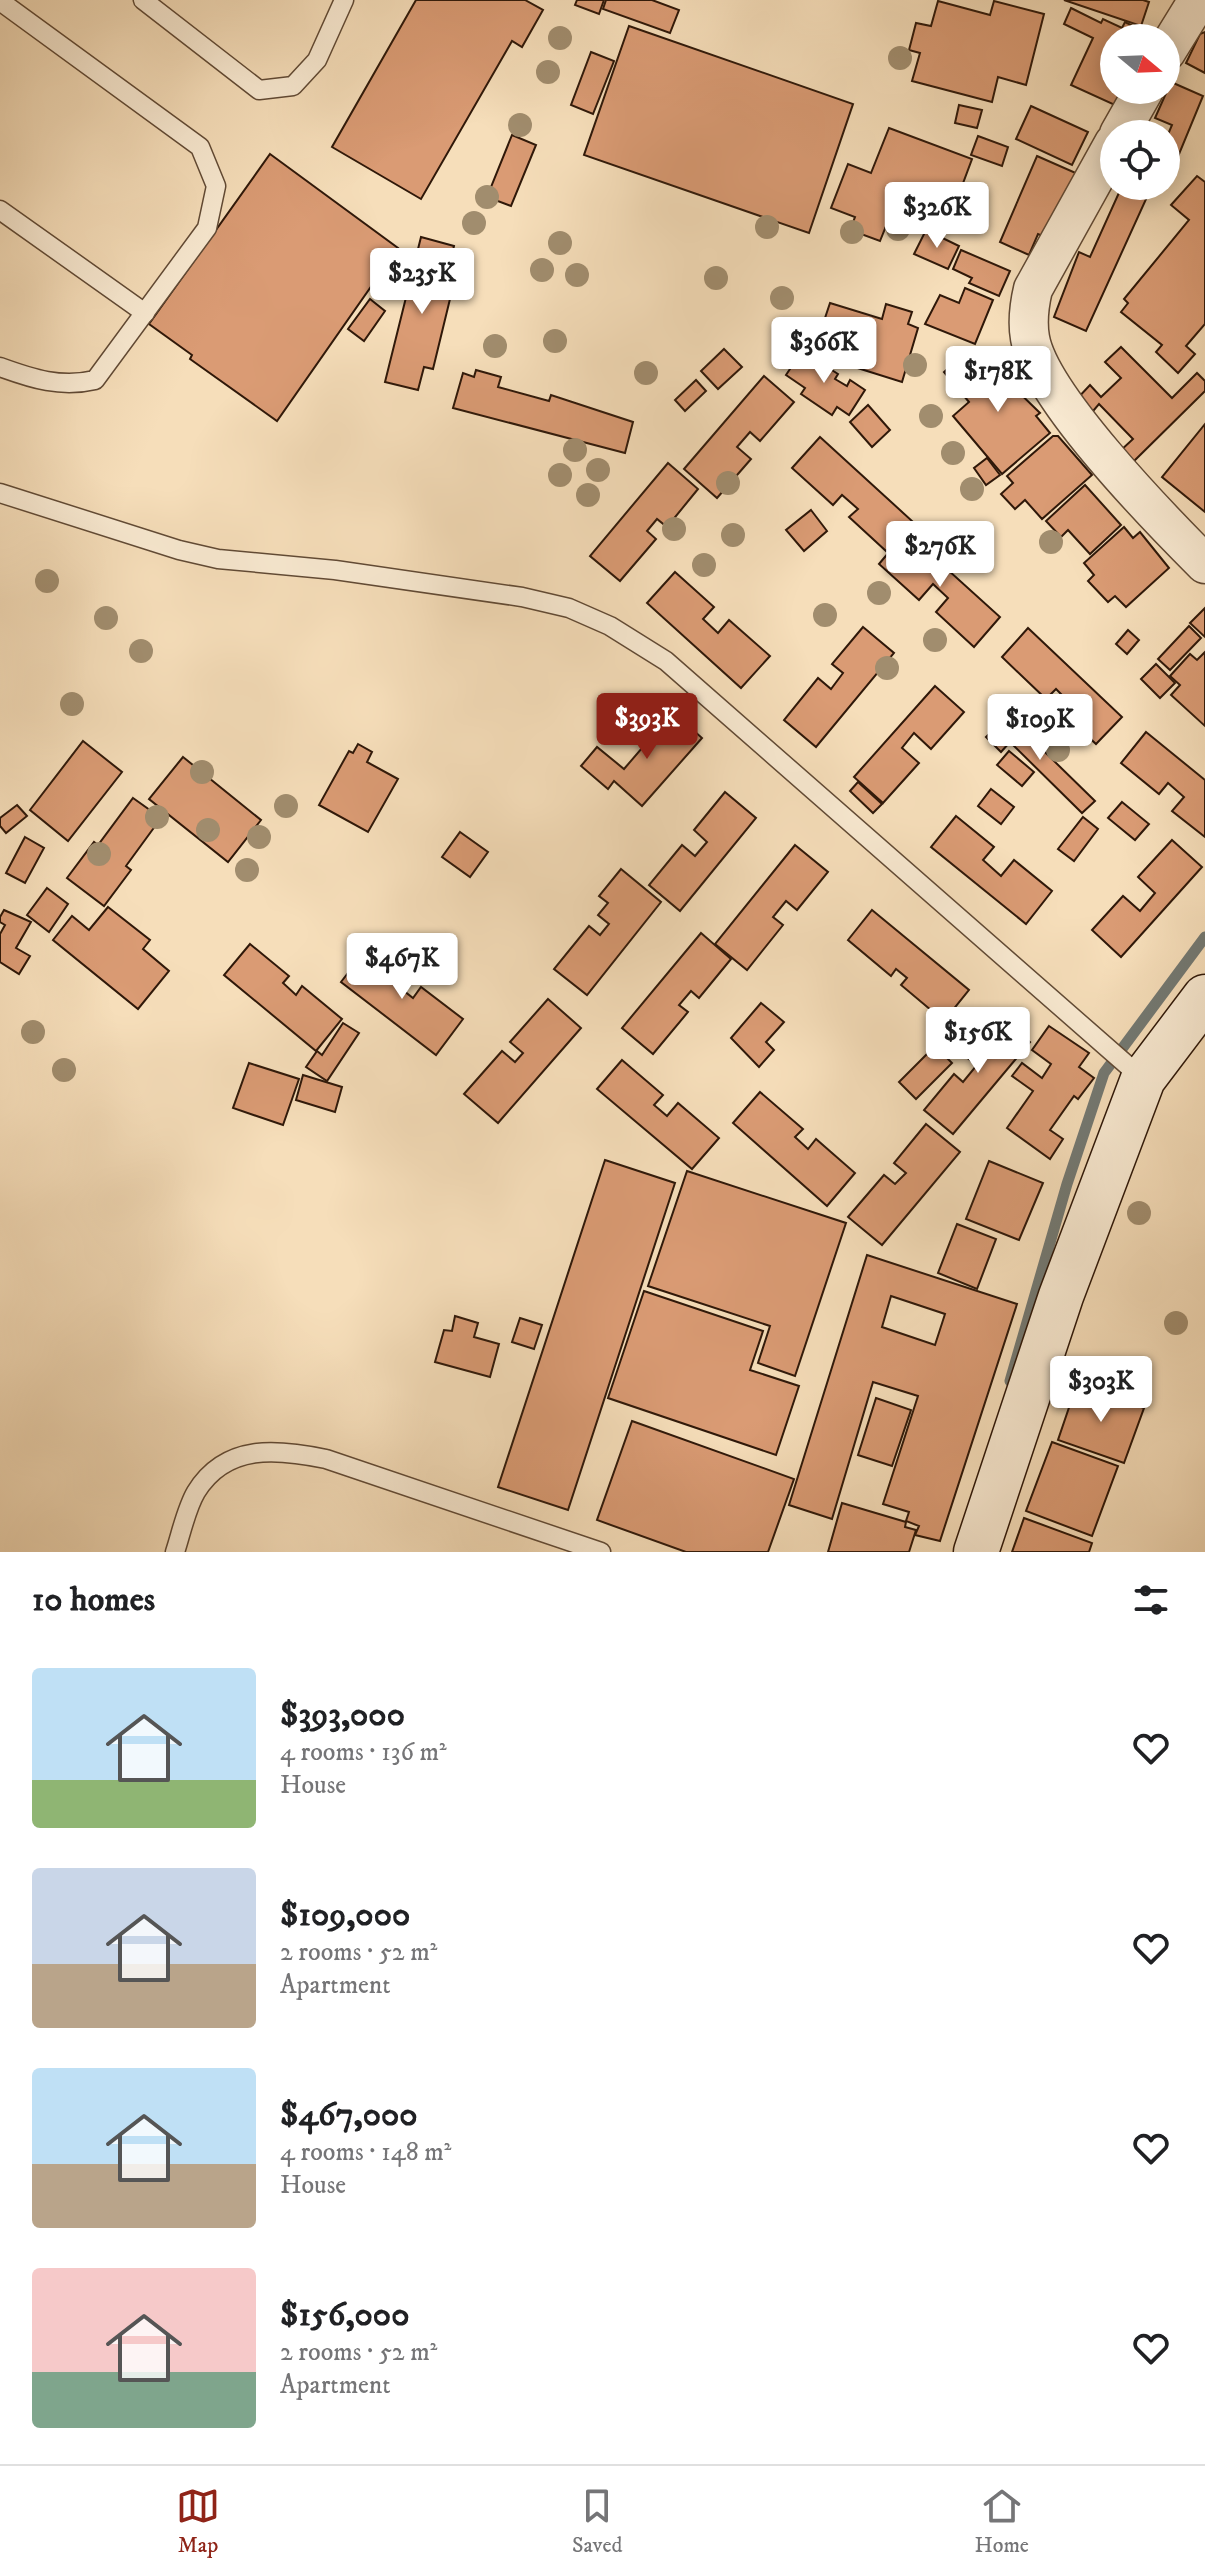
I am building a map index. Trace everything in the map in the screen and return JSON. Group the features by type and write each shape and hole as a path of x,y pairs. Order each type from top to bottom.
{"street":[{"path":"1180,29 1198,0"},
{"path":"1100,168 1033,289 1028,310 1030,340 1057,397 1205,564"},
{"path":"976,1552 1061,1296 1143,1079 1205,997"}],"lane":[{"path":"143,0 259,90 293,86 317,60 344,0"},
{"path":"0,1 200,147 216,186 207,228 95,380 73,386 35,380 0,367"},
{"path":"0,210 145,313"},
{"path":"0,493 179,550 218,559 335,570 522,597 569,608 610,626 666,661 1143,1079"},
{"path":"175,1552 196,1492 221,1465 248,1454 283,1450 326,1459 601,1552"}],"building":[{"path":"416,0 525,0 543,10 522,47 512,41 421,199 332,147"},
{"path":"577,0 604,0 599,14 575,5"},
{"path":"606,0 652,0 679,10 670,33 603,9"},
{"path":"1064,0 1149,2 1142,24"},
{"path":"938,1 990,15 994,1 1044,14 1026,85 998,77 992,102 912,81 920,53 909,50 916,23 931,26"},
{"path":"1071,8 1101,23 1103,19 1114,24 1100,24 1100,98 1071,85 1093,38 1064,24"},
{"path":"629,26 853,104 809,233 584,155"},
{"path":"1205,32 1205,73 1186,63 1200,34"},
{"path":"591,52 614,61 593,114 571,105"},
{"path":"1180,86 1203,96 1180,152 1180,120 1155,118 1161,104 1180,104"},
{"path":"959,105 982,110 977,128 955,123"},
{"path":"1031,106 1088,132 1072,165 1016,139"},
{"path":"889,128 972,159 962,186 969,189 959,216 899,194 880,241 850,230 855,217 831,208 848,164 871,173"},
{"path":"512,135 536,145 511,206 487,197"},
{"path":"978,136 1008,147 1002,166 971,155"},
{"path":"270,154 398,248 277,421 190,359 192,355 149,324"},
{"path":"1037,156 1078,174 1050,239 1038,234 1029,255 1000,242"},
{"path":"1197,176 1205,182 1205,324 1186,346 1195,354 1178,373 1156,352 1162,345 1121,312 1128,303 1124,299 1189,220 1171,205 1180,200 1180,195"},
{"path":"1116,200 1146,200 1086,331 1054,317 1079,252 1090,257"},
{"path":"926,230 959,246 948,269 914,254"},
{"path":"421,237 454,246 442,297 450,299 433,369 424,367 418,390 385,382"},
{"path":"961,250 1010,271 999,296 969,283 972,278 953,269"},
{"path":"965,288 993,300 975,344 925,324 940,295 959,303"},
{"path":"370,299 385,311 364,341 348,329"},
{"path":"830,303 882,319 886,304 912,312 908,324 918,328 902,382 813,354"},
{"path":"1121,347 1172,398 1197,373 1205,381 1205,391 1131,464 1119,452 1133,439 1099,404 1088,417 1074,402 1090,385 1101,397 1121,378 1105,362"},
{"path":"724,349 742,367 718,389 701,371"},
{"path":"802,351 838,374 835,379 847,386 850,380 865,390 849,415 837,407 832,415 801,394 805,388 786,375"},
{"path":"996,354 1014,375 1007,381 1040,413 1036,416 1050,433 1002,474 953,416 969,402 944,372 952,365 965,381"},
{"path":"476,370 501,377 498,387 549,401 551,395 633,422 625,453 453,408 463,373 474,377"},
{"path":"764,376 794,402 760,441 750,432 737,447 751,459 717,498 684,469"},
{"path":"696,380 706,391 685,411 675,400"},
{"path":"868,405 890,430 872,447 850,422"},
{"path":"1205,424 1205,512 1162,477"},
{"path":"1053,436 1058,436 1092,475 1042,519 1025,500 1015,509 1001,494 1013,483 1007,476"},
{"path":"820,437 912,521 886,551 849,517 858,509 842,495 833,505 792,468"},
{"path":"987,458 1000,475 986,485 974,468"},
{"path":"668,463 698,489 667,527 657,519 647,531 656,539 620,581 590,556"},
{"path":"1085,485 1121,525 1090,554 1068,530 1061,537 1046,521"},
{"path":"811,510 827,531 804,551 786,530"},
{"path":"1124,527 1133,538 1140,532 1169,568 1126,607 1115,596 1108,602 1088,581 1094,575 1084,563"},
{"path":"906,532 1000,617 974,647 936,612 948,598 933,584 919,600 879,564"},
{"path":"675,572 714,607 703,619 718,633 729,620 770,656 741,688 647,603"},
{"path":"1205,608 1205,637 1190,623"},
{"path":"1189,626 1201,638 1170,670 1158,659"},
{"path":"863,627 894,653 816,747 784,720 818,678 831,689 843,673 832,664"},
{"path":"1028,628 1122,717 1096,744 1055,706 1063,696 1056,689 1046,699 1002,657"},
{"path":"1128,630 1139,640 1127,654 1116,644"},
{"path":"1205,652 1205,726 1171,695 1180,685 1170,676 1190,654 1197,660"},
{"path":"1156,664 1175,683 1160,698 1141,679"},
{"path":"935,686 964,712 931,749 914,733 902,748 919,763 883,803 854,777"},
{"path":"673,712 702,738 642,806 614,781 608,789 581,766 597,747 624,769"},
{"path":"1008,716 1095,801 1082,813 1010,742 1001,752 986,737"},
{"path":"1146,732 1205,780 1205,837 1172,811 1184,797 1168,783 1159,794 1121,763"},
{"path":"83,741 122,772 68,841 30,810"},
{"path":"358,744 372,752 367,762 398,779 368,832 319,805 349,751 353,753"},
{"path":"1009,751 1034,772 1022,786 997,765"},
{"path":"183,757 261,820 228,862 149,799"},
{"path":"858,782 882,804 873,813 850,791"},
{"path":"991,789 1014,807 1001,824 978,806"},
{"path":"725,792 756,818 680,911 649,885 682,845 695,856 707,842 694,830"},
{"path":"133,798 161,818 126,866 131,870 104,906 67,878 94,842 98,845"},
{"path":"1122,802 1149,824 1135,840 1108,818"},
{"path":"17,805 27,816 6,833 0,826 0,818"},
{"path":"956,816 994,847 983,860 1001,876 1014,860 1052,891 1026,924 931,847"},
{"path":"1083,817 1098,829 1074,861 1058,849"},
{"path":"460,832 488,852 470,877 442,857"},
{"path":"25,837 44,848 25,883 6,873"},
{"path":"1172,840 1202,867 1121,957 1092,930 1123,896 1140,911 1155,893 1138,877"},
{"path":"795,845 828,872 797,910 786,901 773,917 783,925 747,970 715,944"},
{"path":"621,869 661,902 587,995 554,969 589,926 600,935 609,924 598,915 608,903 599,896"},
{"path":"47,888 68,904 49,932 27,915"},
{"path":"108,907 150,940 143,949 169,971 138,1009 53,940 72,916 89,930"},
{"path":"4,910 31,922 16,948 30,956 19,974 0,962 0,934 5,925 0,922 0,917"},
{"path":"872,910 969,990 944,1021 901,985 907,978 896,969 891,976 848,940"},
{"path":"701,933 731,959 699,998 691,991 679,1005 688,1012 653,1054 622,1028"},
{"path":"250,944 289,976 283,983 296,995 302,986 342,1019 316,1051 224,975"},
{"path":"369,946 408,976 399,987 413,998 421,987 463,1019 436,1055 341,982"},
{"path":"548,999 581,1028 498,1123 464,1094 502,1051 515,1062 523,1053 510,1042"},
{"path":"761,1003 784,1022 766,1042 774,1050 759,1067 731,1038"},
{"path":"999,1016 1030,1042 953,1134 924,1110 954,1074 963,1082 977,1065 966,1057"},
{"path":"343,1023 359,1033 327,1081 306,1067 317,1051 322,1055"},
{"path":"1049,1026 1089,1053 1079,1067 1094,1078 1078,1099 1074,1096 1050,1130 1063,1139 1050,1159 1007,1128 1033,1091 1012,1076 1022,1063 1042,1078 1051,1064 1032,1050"},
{"path":"935,1046 952,1063 916,1099 899,1082"},
{"path":"622,1060 663,1095 654,1105 667,1116 678,1103 719,1138 692,1169 597,1089"},
{"path":"249,1063 299,1079 283,1125 233,1108"},
{"path":"303,1075 342,1087 335,1112 296,1100"},
{"path":"760,1092 803,1129 795,1137 808,1149 816,1139 855,1173 827,1206 733,1123"},
{"path":"926,1124 960,1152 882,1245 848,1217 884,1175 895,1184 906,1173 894,1163"},
{"path":"605,1160 675,1183 568,1510 498,1487"},
{"path":"989,1161 1043,1183 1019,1240 966,1219"},
{"path":"687,1171 846,1223 795,1376 758,1363 770,1326 648,1286"},
{"path":"957,1224 996,1239 977,1289 938,1273"},
{"path":"867,1255 1017,1304 940,1541 915,1535 919,1526 906,1521 909,1512 883,1504 918,1396 873,1382 832,1519 789,1505","holes":["891,1296 945,1314 935,1345 882,1327"]},
{"path":"644,1291 763,1331 750,1370 799,1386 776,1455 608,1398"},
{"path":"455,1316 478,1323 474,1337 499,1344 490,1377 435,1362 444,1330 452,1331"},
{"path":"520,1318 542,1325 534,1349 512,1342"},
{"path":"1077,1384 1144,1408 1124,1463 1058,1440"},
{"path":"876,1398 911,1410 892,1466 858,1455"},
{"path":"632,1421 794,1479 768,1552 686,1552 597,1520"},
{"path":"1052,1442 1118,1466 1092,1536 1026,1511"},
{"path":"842,1503 906,1522 905,1527 916,1530 909,1552 828,1552"},
{"path":"1024,1518 1092,1543 1089,1552 1012,1552"}],"waterway":[{"path":"1010,1381 1067,1184 1104,1073 1205,937"}]}
